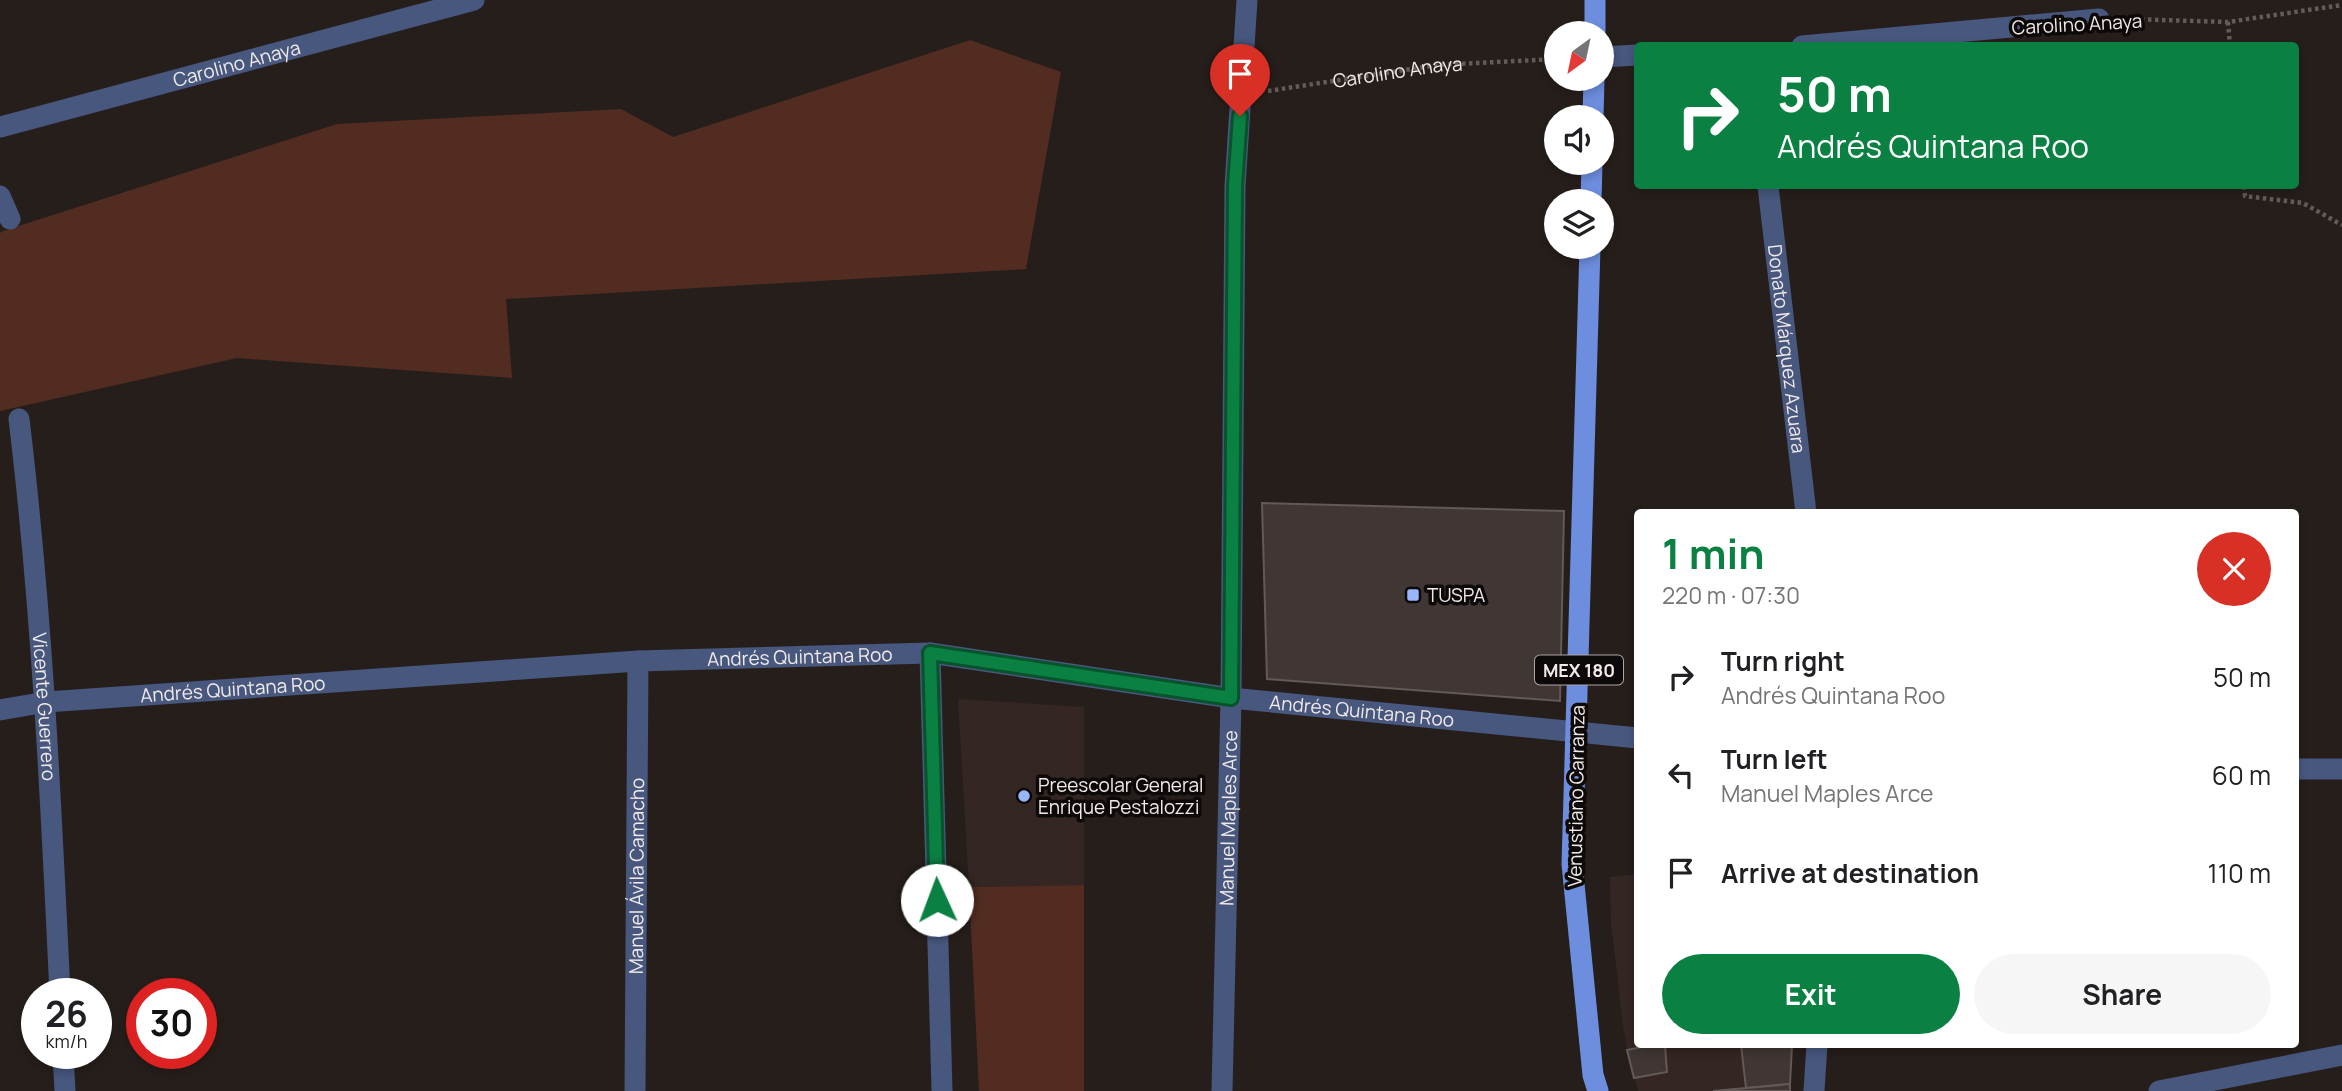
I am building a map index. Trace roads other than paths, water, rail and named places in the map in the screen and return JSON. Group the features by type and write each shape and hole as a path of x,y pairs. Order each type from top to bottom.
{"main road":[{"path":"1595,0 1595,21"},
{"name":"Venustiano Carranza","path":"1590,259 1572,864 1590,1051 1598,1091"}],"street":[{"name":"Carolino Anaya","path":"0,127 474,0"},
{"name":"Manuel Maples Arce","path":"1222,1091 1231,698 1235,186 1247,0"},
{"name":"Carolino Anaya","path":"1846,42 2099,19"},
{"path":"1614,56 1634,55"},
{"name":"Donato Márquez Azuara","path":"1768,189 1806,509"},
{"path":"0,196 10,219"},
{"name":"Vicente Guerrero","path":"19,419 46,702 59,978"},
{"path":"930,653 942,1091"},
{"name":"Andrés Quintana Roo","path":"0,710 46,702 638,661 930,653 1231,698 1634,738"},
{"name":"Manuel Ávila Camacho","path":"635,1091 638,661"},
{"path":"2299,769 2342,769"},
{"path":"1814,1091 1817,1048"},
{"path":"2159,1091 2342,1055"},
{"path":"64,1069 65,1091"}],"place":[{"name":"TUSPA","path":"1413,595"},
{"name":"Preescolar General Enrique Pestalozzi","path":"1024,796"}]}
